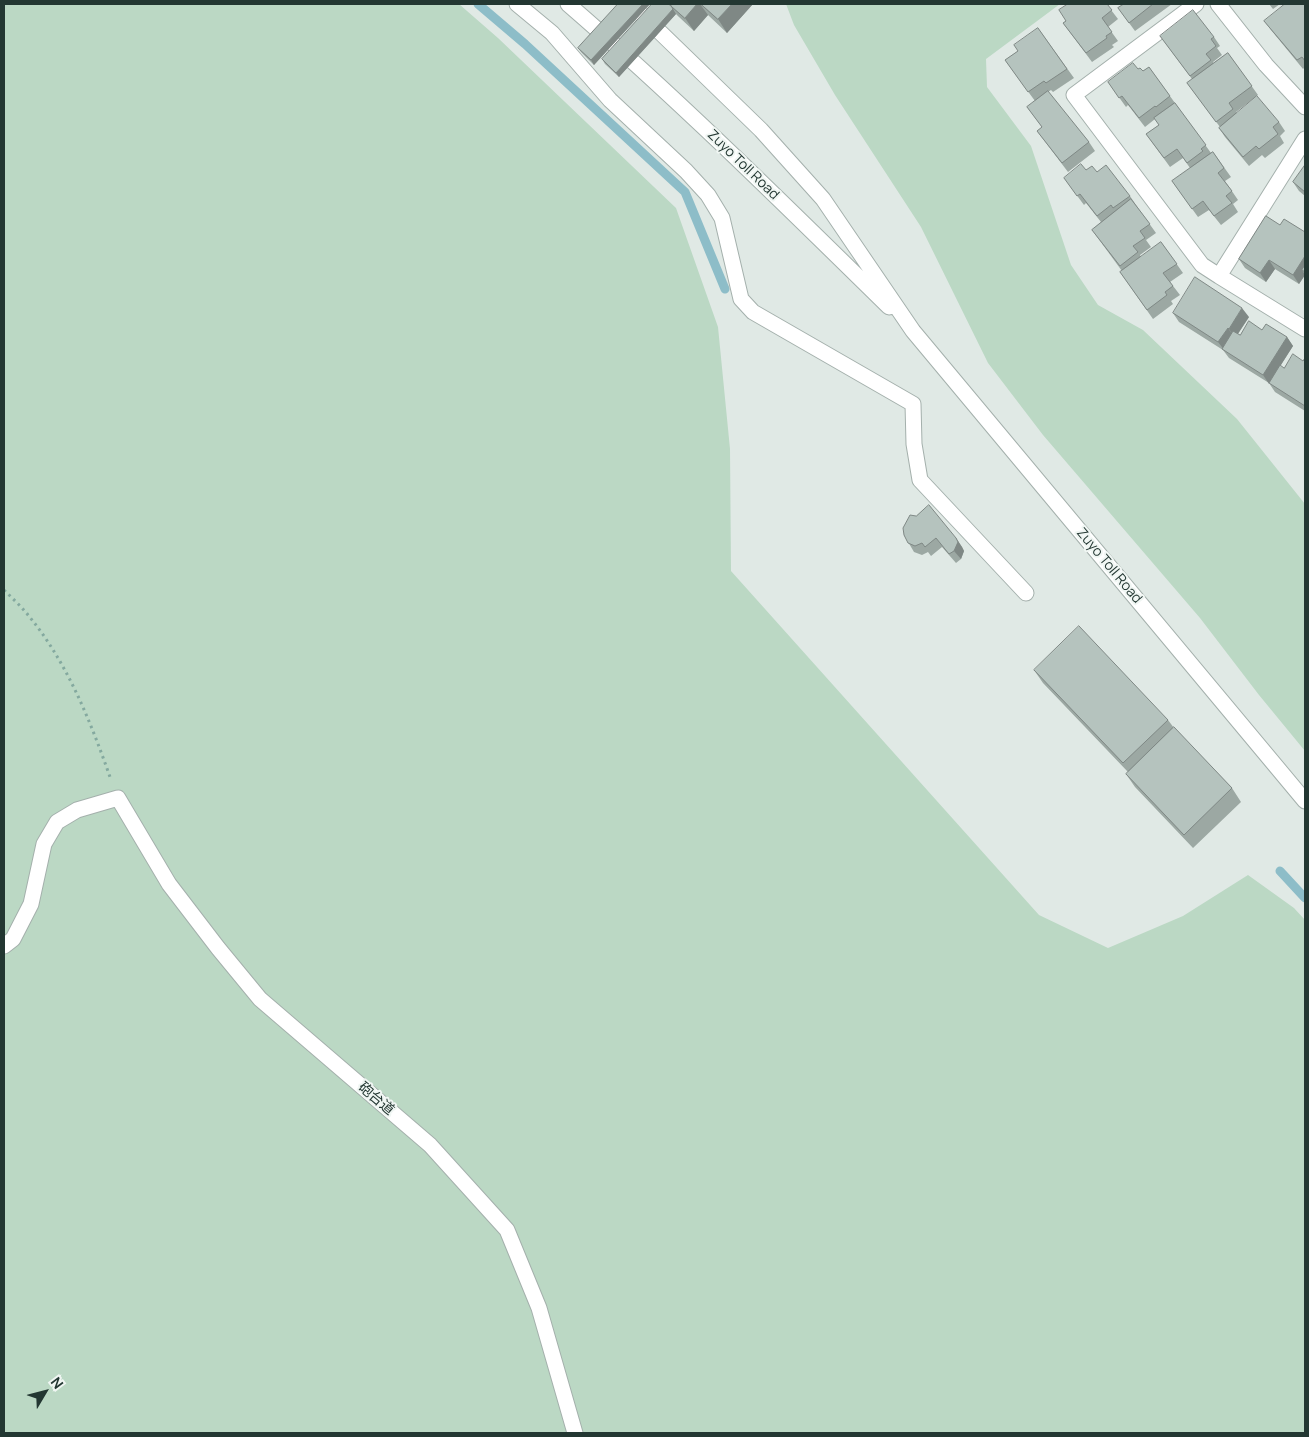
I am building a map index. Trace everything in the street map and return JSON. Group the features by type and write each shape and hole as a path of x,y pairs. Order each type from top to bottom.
{"street":[{"path":"517,4 552,33 610,100 686,171 708,195 722,218 741,299 753,312 913,404 914,444 920,480 1026,593"},
{"name":"Zuyo Toll Road","path":"568,4 618,47 914,331"},
{"name":"Zuyo Toll Road","path":"631,4 762,130 823,199 914,331 1305,801"},
{"path":"1196,4 1074,95 1202,265 1305,330"},
{"path":"1218,4 1266,65 1305,107"},
{"path":"1219,276 1305,139"},
{"path":"4,946 13,939 31,904 44,844 57,822 77,810 118,798"},
{"name":"砲台道","path":"118,798 169,884 260,999 430,1145 508,1230 539,1308 575,1433"}],"path":[{"path":"4,590 28,615 62,664 92,728 118,798"}],"green space":[{"path":"4,4 459,4 498,38 676,208 718,327 730,449 731,571 1039,915 1108,948 1183,916 1248,875 1294,908 1305,920 1305,1433 4,1433"},
{"path":"786,4 1060,4 986,59 987,87 1031,146 1071,265 1098,305 1143,330 1237,419 1305,504 1305,751 1200,618 1043,435 988,363 921,227 835,95 794,25"}],"building":[{"path":"618,4 643,4 591,60 578,48"},
{"path":"652,4 670,4 673,9 616,73 602,59"},
{"path":"669,4 697,4 685,18"},
{"path":"701,4 732,4 718,19"},
{"path":"1068,4 1107,4 1112,10 1102,18 1112,32 1106,36 1107,38 1086,53 1063,23 1066,21 1059,10"},
{"path":"1124,4 1153,4 1129,23 1118,8"},
{"path":"1285,4 1305,4 1305,61 1302,57 1297,60 1264,21"},
{"path":"1193,10 1214,37 1211,39 1216,46 1206,54 1211,60 1190,76 1160,36"},
{"path":"1038,28 1067,69 1028,92 1005,60 1018,51 1014,45"},
{"path":"1228,53 1252,86 1229,103 1233,109 1216,122 1187,83"},
{"path":"1133,63 1138,69 1140,68 1143,71 1149,67 1170,96 1139,118 1122,96 1119,98 1108,82"},
{"path":"1048,91 1089,142 1062,163 1037,131 1042,127 1027,107"},
{"path":"1257,96 1279,122 1273,127 1278,134 1259,149 1256,146 1243,157 1219,128"},
{"path":"1175,103 1206,145 1201,149 1203,151 1187,163 1177,149 1164,158 1146,134 1159,125 1154,118"},
{"path":"1213,152 1224,168 1218,173 1232,191 1226,196 1232,203 1214,216 1203,201 1192,209 1172,181"},
{"path":"1081,164 1086,170 1092,166 1097,172 1106,165 1130,196 1113,208 1111,205 1097,216 1080,194 1077,196 1064,178"},
{"path":"1305,165 1305,192 1293,182"},
{"path":"1131,199 1150,224 1140,231 1145,238 1133,246 1138,252 1120,266 1092,230"},
{"path":"1266,216 1280,225 1284,219 1305,232 1305,256 1293,275 1269,260 1260,273 1239,259"},
{"path":"1161,242 1177,264 1163,273 1173,286 1165,292 1167,295 1147,310 1120,272"},
{"path":"1195,277 1242,308 1218,342 1173,313"},
{"path":"1249,321 1262,330 1266,324 1287,337 1263,375 1222,349 1233,331 1240,335"},
{"path":"1293,354 1303,361 1305,358 1305,406 1269,383 1280,365 1284,368"},
{"path":"929,505 958,542 954,551 949,554 936,538 925,547 922,543 915,546 908,543 904,535 903,528 910,515 916,516"},
{"path":"1079,626 1168,720 1123,763 1034,670"},
{"path":"1174,727 1232,788 1184,835 1126,774"}],"waterway":[{"path":"478,4 525,44 685,192 725,289"},
{"path":"1280,871 1305,898"}]}
